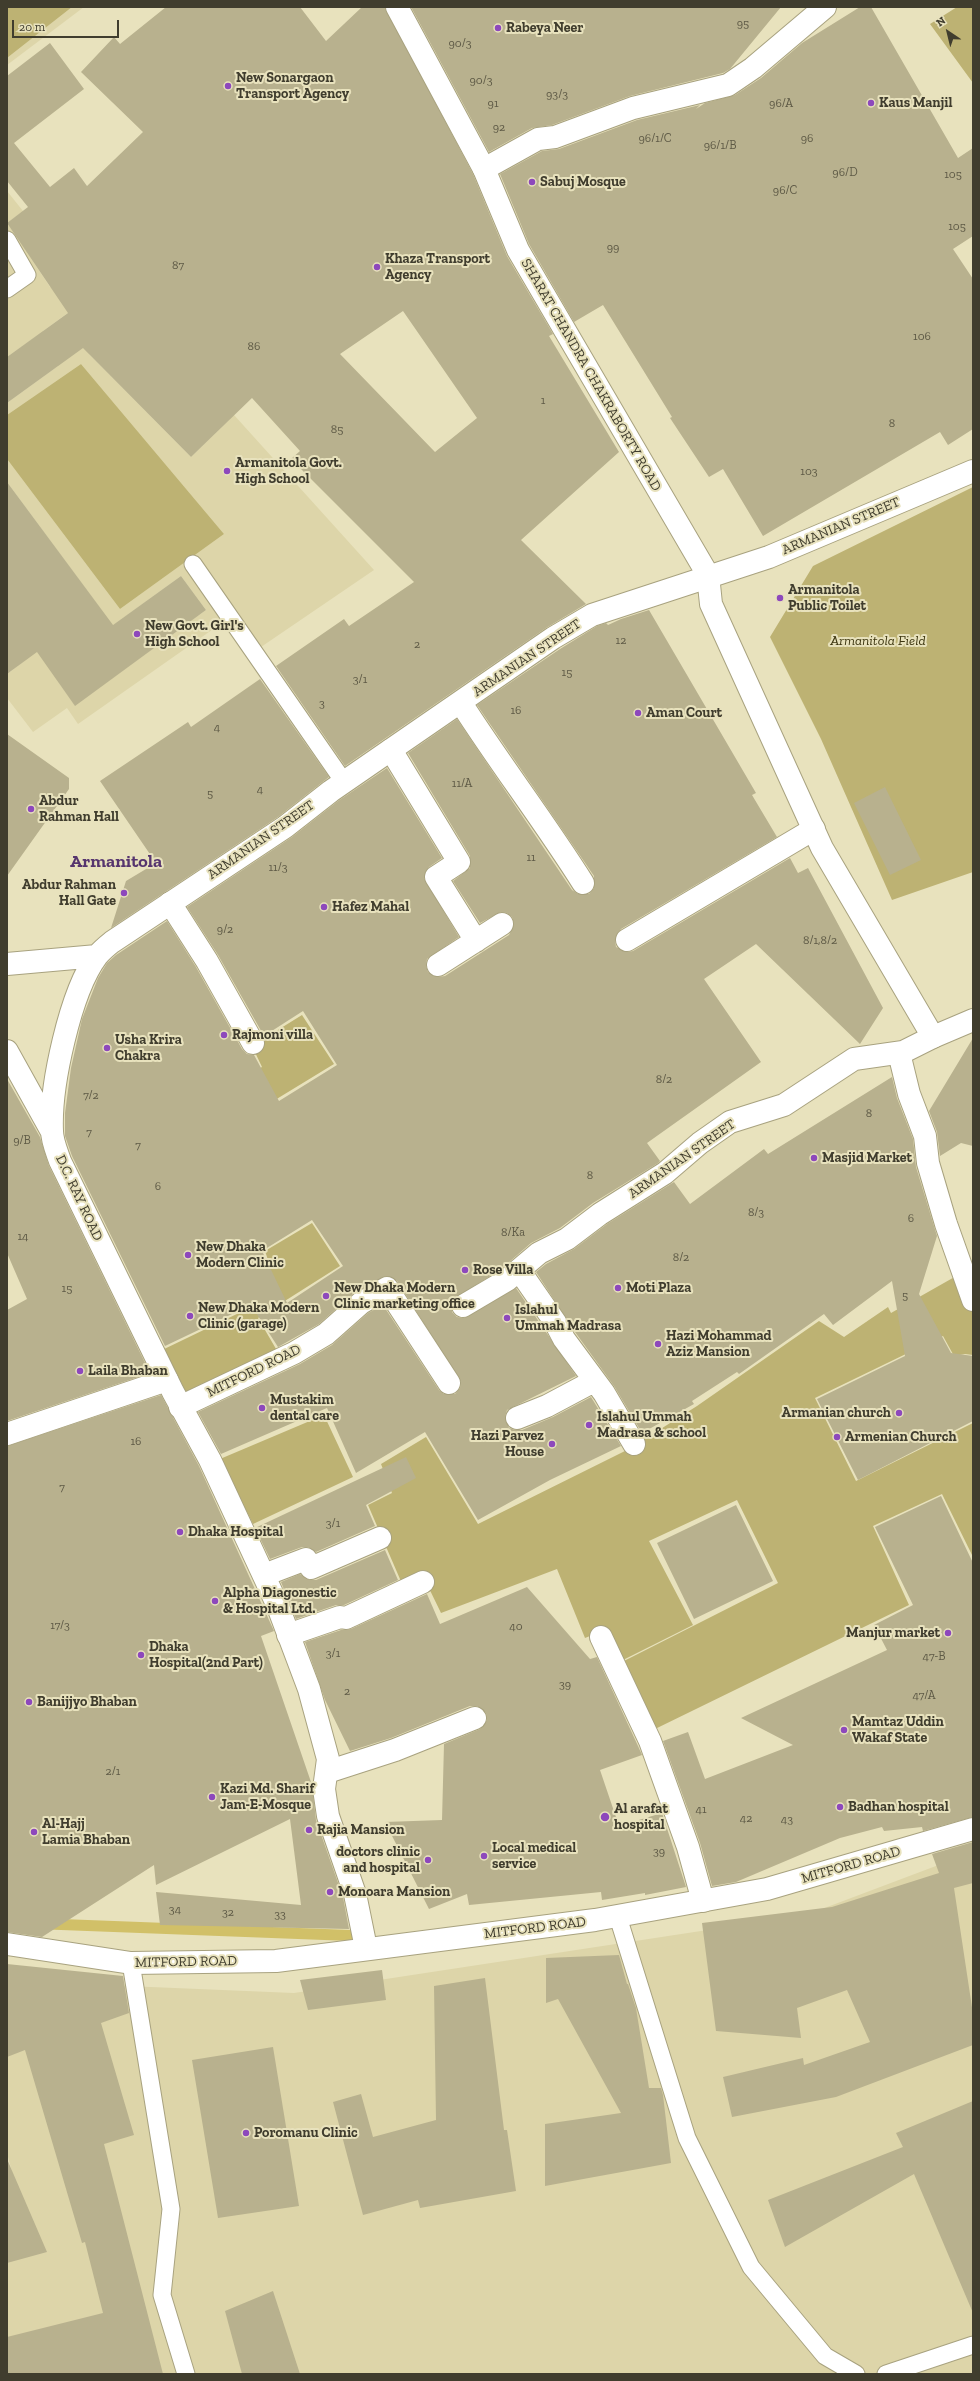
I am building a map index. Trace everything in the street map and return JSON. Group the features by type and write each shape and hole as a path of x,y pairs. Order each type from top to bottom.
{"street":[{"name":"SHARAT CHANDRA CHAKRABORTY ROAD","path":"397,7 484,169 518,250 708,575"},
{"path":"484,169 538,139 555,137 633,108 728,85 753,68 825,7"},
{"name":"ARMANIAN STREET","path":"97,956 112,942 285,827 344,782 553,638 592,615 708,575 769,557 973,471"},
{"path":"708,575 711,604 740,673 822,848 933,1037"},
{"name":"ARMANIAN STREET","path":"461,702 496,759 511,775 583,883"},
{"path":"391,750 459,862 436,877 476,941"},
{"path":"627,940 814,829"},
{"path":"170,903 207,961 253,1043"},
{"path":"438,965 502,924"},
{"path":"7,964 97,956"},
{"name":"D.C. RAY ROAD","path":"97,956 74,999 67,1025 58,1077 52,1132 69,1184 180,1407"},
{"name":"ARMANIAN STREET","path":"462,1306 507,1280 539,1253 567,1239 600,1214 665,1172 700,1143 730,1122 784,1105 854,1059 899,1053 973,1020"},
{"path":"7,1051 52,1132"},
{"path":"899,1053 909,1094 925,1136 928,1164 946,1224 973,1300"},
{"path":"519,1270 594,1381 604,1393 634,1444"},
{"name":"MITFORD ROAD","path":"180,1407 294,1353 326,1334 361,1302 387,1288 450,1383"},
{"path":"7,1434 167,1380"},
{"path":"517,1418 547,1406 594,1381"},
{"path":"180,1407 210,1460 264,1575 309,1689 328,1759 324,1789 328,1816 355,1894 366,1948"},
{"path":"264,1575 306,1559 311,1568 380,1538"},
{"path":"288,1635 340,1617 346,1618 423,1582"},
{"path":"601,1637 650,1741 688,1847 703,1901"},
{"path":"327,1772 395,1750 475,1718"},
{"name":"MITFORD ROAD","path":"7,1944 131,1963 276,1961 618,1916 767,1889 973,1829"}],"lane":[{"path":"7,240 27,275 7,289"},
{"path":"193,564 344,782"},
{"path":"618,1916 686,2138 751,2267 825,2356 856,2374"},
{"path":"131,1963 172,2209 162,2295 186,2374"},
{"path":"886,2374 973,2345"}],"shaded area":[{"path":"72,7 84,7 7,65 7,58"},
{"name":"Armanitola Govt. High School","path":"7,191 39,231 60,215 132,311 225,405 374,570 261,647 236,613 78,724 67,708 33,732 7,698 7,667 10,672 24,661 7,637 7,575 58,644 102,611 7,482 7,459 120,609 224,534 81,364 7,415 7,403 58,366 37,336 7,357","holes":["21,213 30,225 16,235 7,223","62,224 88,262 50,287 25,249","98,291 119,320 64,359 43,331","129,316 230,419 191,457 89,354","181,576 206,610 75,705 59,683 76,670 68,658","66,660 73,669 64,675 58,667"]},
{"path":"973,1852 973,2374 7,2374 7,2251 31,2244 7,2153 7,1981 294,1993 806,1915"}],"green space":[{"path":"7,7 72,7 7,58"},
{"path":"957,7 973,7 973,83 930,24"},
{"path":"81,364 224,534 120,609 7,459 7,415"},
{"name":"Armanitola Field","path":"973,487 973,872 892,900 821,739 770,637 813,566"},
{"path":"302,1015 334,1064 257,1111 238,1080 262,1067 252,1046"},
{"path":"312,1223 340,1266 258,1318 279,1354 183,1401 158,1352 241,1312 227,1280 268,1260 265,1251"},
{"path":"958,1275 973,1313 973,1355 965,1354 954,1356 943,1336 815,1398 856,1481 973,1423 973,1557 942,1494 873,1526 909,1605 653,1730 622,1662 778,1583 737,1500 649,1541 693,1625 621,1661 605,1630 585,1638 557,1569 441,1613 424,1578 403,1586 368,1505 392,1493 381,1464 426,1437 478,1524 629,1449 697,1406 819,1321 844,1337 888,1307 891,1313"},
{"path":"324,1415 353,1477 253,1524 220,1459"}],"building":[{"path":"166,7 300,7 326,41 362,7 385,7 473,174 507,256 553,334 549,336 619,452 521,540 586,604 546,628 345,766 276,666 344,619 349,626 414,582 291,459 300,451 252,398 191,457 83,348 7,403 7,357 68,313 7,223 28,207 7,181 7,76 50,43 84,89 14,143 50,187 74,168 87,186 143,132 81,72 114,37 120,44","holes":["403,311 477,418 435,452 340,354"]},
{"path":"411,7 781,7 730,69 723,73 630,96 552,125 532,128 489,152"},
{"path":"860,7 871,7 958,158 973,148 973,236 953,249 973,279 973,429 948,445 940,432 763,536 723,469 709,477 670,418 672,417 603,305 574,322 529,244 500,174 542,151 559,149 637,120 700,105 696,109 705,103 735,95 761,78 802,43"},
{"path":"7,482 113,625 181,576 206,610 75,706 37,652 7,674"},
{"path":"649,610 756,793 752,795 777,837 621,929 615,940 616,947 627,952 633,951 790,858 798,873 808,868 883,1008 860,1044 756,944 704,979 761,1062 647,1143 660,1161 658,1163 593,1203 560,1228 531,1243 500,1270 452,1300 452,1312 457,1317 464,1318 516,1288 576,1376 507,1410 505,1417 509,1428 522,1430 553,1417 591,1397 621,1446 550,1480 478,1520 425,1432 356,1473 327,1408 221,1454 198,1412 300,1364 332,1345 368,1313 383,1305 439,1390 444,1394 455,1394 460,1388 461,1382 397,1281 387,1276 355,1292 319,1324 278,1347 251,1305 165,1346 72,1156 65,1136 65,1113 71,1068 82,1019 98,978 107,963 116,955 167,921 196,967 242,1049 247,1054 254,1055 279,1101 337,1065 303,1011 264,1036 218,955 187,907 292,837 338,801 387,768 442,858 429,867 424,878 459,937 427,959 426,966 428,972 438,977 445,976 509,935 514,924 512,917 507,913 501,912 480,923 453,881 470,868 470,856 408,753 457,719 572,890 578,894 589,894 594,888 594,876 477,705 597,626 606,623 608,625","holes":["312,1220 343,1266 287,1303 262,1251"]},
{"path":"260,679 329,777 278,817 111,928 126,881 156,863 100,781 188,722 191,727"},
{"name":"Abdur Rahman Hall","path":"7,734 69,778 69,789 7,876"},
{"path":"885,787 921,860 890,875 854,803"},
{"path":"973,1038 973,1146 961,1143 940,1156 937,1132 929,1111"},
{"path":"892,1077 897,1098 913,1139 916,1167 937,1236 919,1294 951,1353 973,1356 973,1421 858,1480 817,1399 905,1356 892,1281 833,1325 824,1314 739,1374 737,1372 692,1401 694,1404 642,1433 614,1386 575,1332 536,1272 546,1264 574,1249 607,1224 674,1182 690,1204 764,1149 768,1154"},
{"path":"7,1079 40,1137 49,1166 150,1373 7,1421 7,1310 27,1299 7,1253"},
{"path":"161,1395 199,1466 274,1631 261,1636 312,1785 316,1820 343,1897 349,1929 160,1925 156,1892 301,1905 290,1819 156,1885 154,1865 42,1937 7,1932 7,1446"},
{"path":"406,1457 416,1478 366,1505 375,1526 316,1552 308,1547 302,1547 270,1559 255,1528"},
{"path":"941,1496 973,1563 973,1817 923,1831 922,1827 884,1831 882,1827 840,1838 736,1882 712,1886 700,1843 663,1741 688,1732 705,1779 793,1745 741,1718 887,1650 874,1625 913,1605 875,1527"},
{"path":"736,1505 773,1581 694,1619 657,1543"},
{"path":"385,1550 398,1580 344,1605 336,1605 296,1619 281,1582 300,1574 310,1580 316,1580"},
{"path":"527,1587 590,1659 597,1657 642,1755 600,1770 619,1826 662,1813 686,1887 645,1895 645,1893 602,1900 601,1892 469,1905 467,1894 429,1909 385,1822 442,1820 444,1744 480,1729 487,1720 486,1713 477,1706 470,1706 391,1738 350,1751 325,1700 305,1642 341,1630 351,1629 427,1594 440,1624"},
{"path":"973,1842 973,1883 954,1888 973,2014 973,2045 836,2097 732,2117 723,2077 803,2058 804,2065 870,2042 847,1990 797,2008 801,2038 716,2031 702,1923 832,1907 939,1873 932,1854"},
{"path":"619,1955 627,1984 636,2008 649,2088 661,2088 663,2095 671,2163 545,2186 545,2124 621,2113 558,1999 546,2003 546,1958"},
{"path":"7,1964 123,1976 129,2013 101,2023 134,2135 104,2144 163,2374 7,2374 7,2337 103,2313 85,2242 82,2243 25,2050 7,2057"},
{"path":"382,1970 386,2000 308,2010 300,1980"},
{"path":"485,1978 504,2130 507,2130 516,2191 420,2208 418,2200 363,2215 333,2102 361,2094 373,2137 436,2120 434,1986"},
{"name":"Poromanu Clinic","path":"273,2047 299,2206 218,2218 192,2060"},
{"path":"973,2101 973,2313 914,2174 785,2247 768,2200 903,2147 896,2133"},
{"path":"7,2159 47,2252 7,2263"},
{"path":"273,2291 300,2374 242,2374 225,2311"}],"waterway":[{"path":"48,1924 364,1936 363,1934"}],"place":[{"name":"Rabeya Neer","path":"498,28"},
{"name":"New Sonargaon Transport Agency","path":"228,86"},
{"name":"Kaus Manjil","path":"871,103"},
{"name":"Sabuj Mosque","path":"532,182"},
{"name":"Khaza Transport Agency","path":"377,267"},
{"name":"Armanitola Govt. High School","path":"227,471"},
{"name":"Armanitola Public Toilet","path":"780,598"},
{"name":"New Govt. Girl's High School","path":"137,634"},
{"name":"Aman Court","path":"638,713"},
{"name":"Abdur Rahman Hall","path":"31,809"},
{"name":"Abdur Rahman Hall Gate","path":"124,893"},
{"name":"Hafez Mahal","path":"324,907"},
{"name":"Rajmoni villa","path":"224,1035"},
{"name":"Usha Krira Chakra","path":"107,1048"},
{"name":"Masjid Market","path":"814,1158"},
{"name":"New Dhaka Modern Clinic","path":"188,1255"},
{"name":"Rose Villa","path":"465,1270"},
{"name":"Moti Plaza","path":"618,1288"},
{"name":"New Dhaka Modern Clinic marketing office","path":"326,1296"},
{"name":"New Dhaka Modern Clinic (garage)","path":"190,1316"},
{"name":"Islahul Ummah Madrasa","path":"507,1318"},
{"name":"Hazi Mohammad Aziz Mansion","path":"658,1344"},
{"name":"Laila Bhaban","path":"80,1371"},
{"name":"Mustakim dental care","path":"262,1408"},
{"name":"Armanian church","path":"899,1413"},
{"name":"Islahul Ummah Madrasa & school","path":"589,1425"},
{"name":"Armenian Church","path":"837,1437"},
{"name":"Hazi Parvez House","path":"552,1444"},
{"name":"Dhaka Hospital","path":"180,1532"},
{"name":"Alpha Diagonestic & Hospital Ltd.","path":"215,1601"},
{"name":"Manjur market","path":"948,1633"},
{"name":"Dhaka Hospital(2nd Part)","path":"141,1655"},
{"name":"Banijjyo Bhaban","path":"29,1702"},
{"name":"Mamtaz Uddin Wakaf State","path":"844,1730"},
{"name":"Kazi Md. Sharif Jam-E-Mosque","path":"212,1797"},
{"name":"Badhan hospital","path":"840,1807"},
{"name":"Al arafat hospital","path":"605,1817"},
{"name":"Rajia Mansion","path":"309,1830"},
{"name":"Al-Hajj Lamia Bhaban","path":"34,1832"},
{"name":"Local medical service","path":"484,1856"},
{"name":"doctors clinic and hospital","path":"428,1860"},
{"name":"Monoara Mansion","path":"330,1892"},
{"name":"Poromanu Clinic","path":"246,2133"}],"district":[{"name":"Armanitola","path":"116,862"}]}
